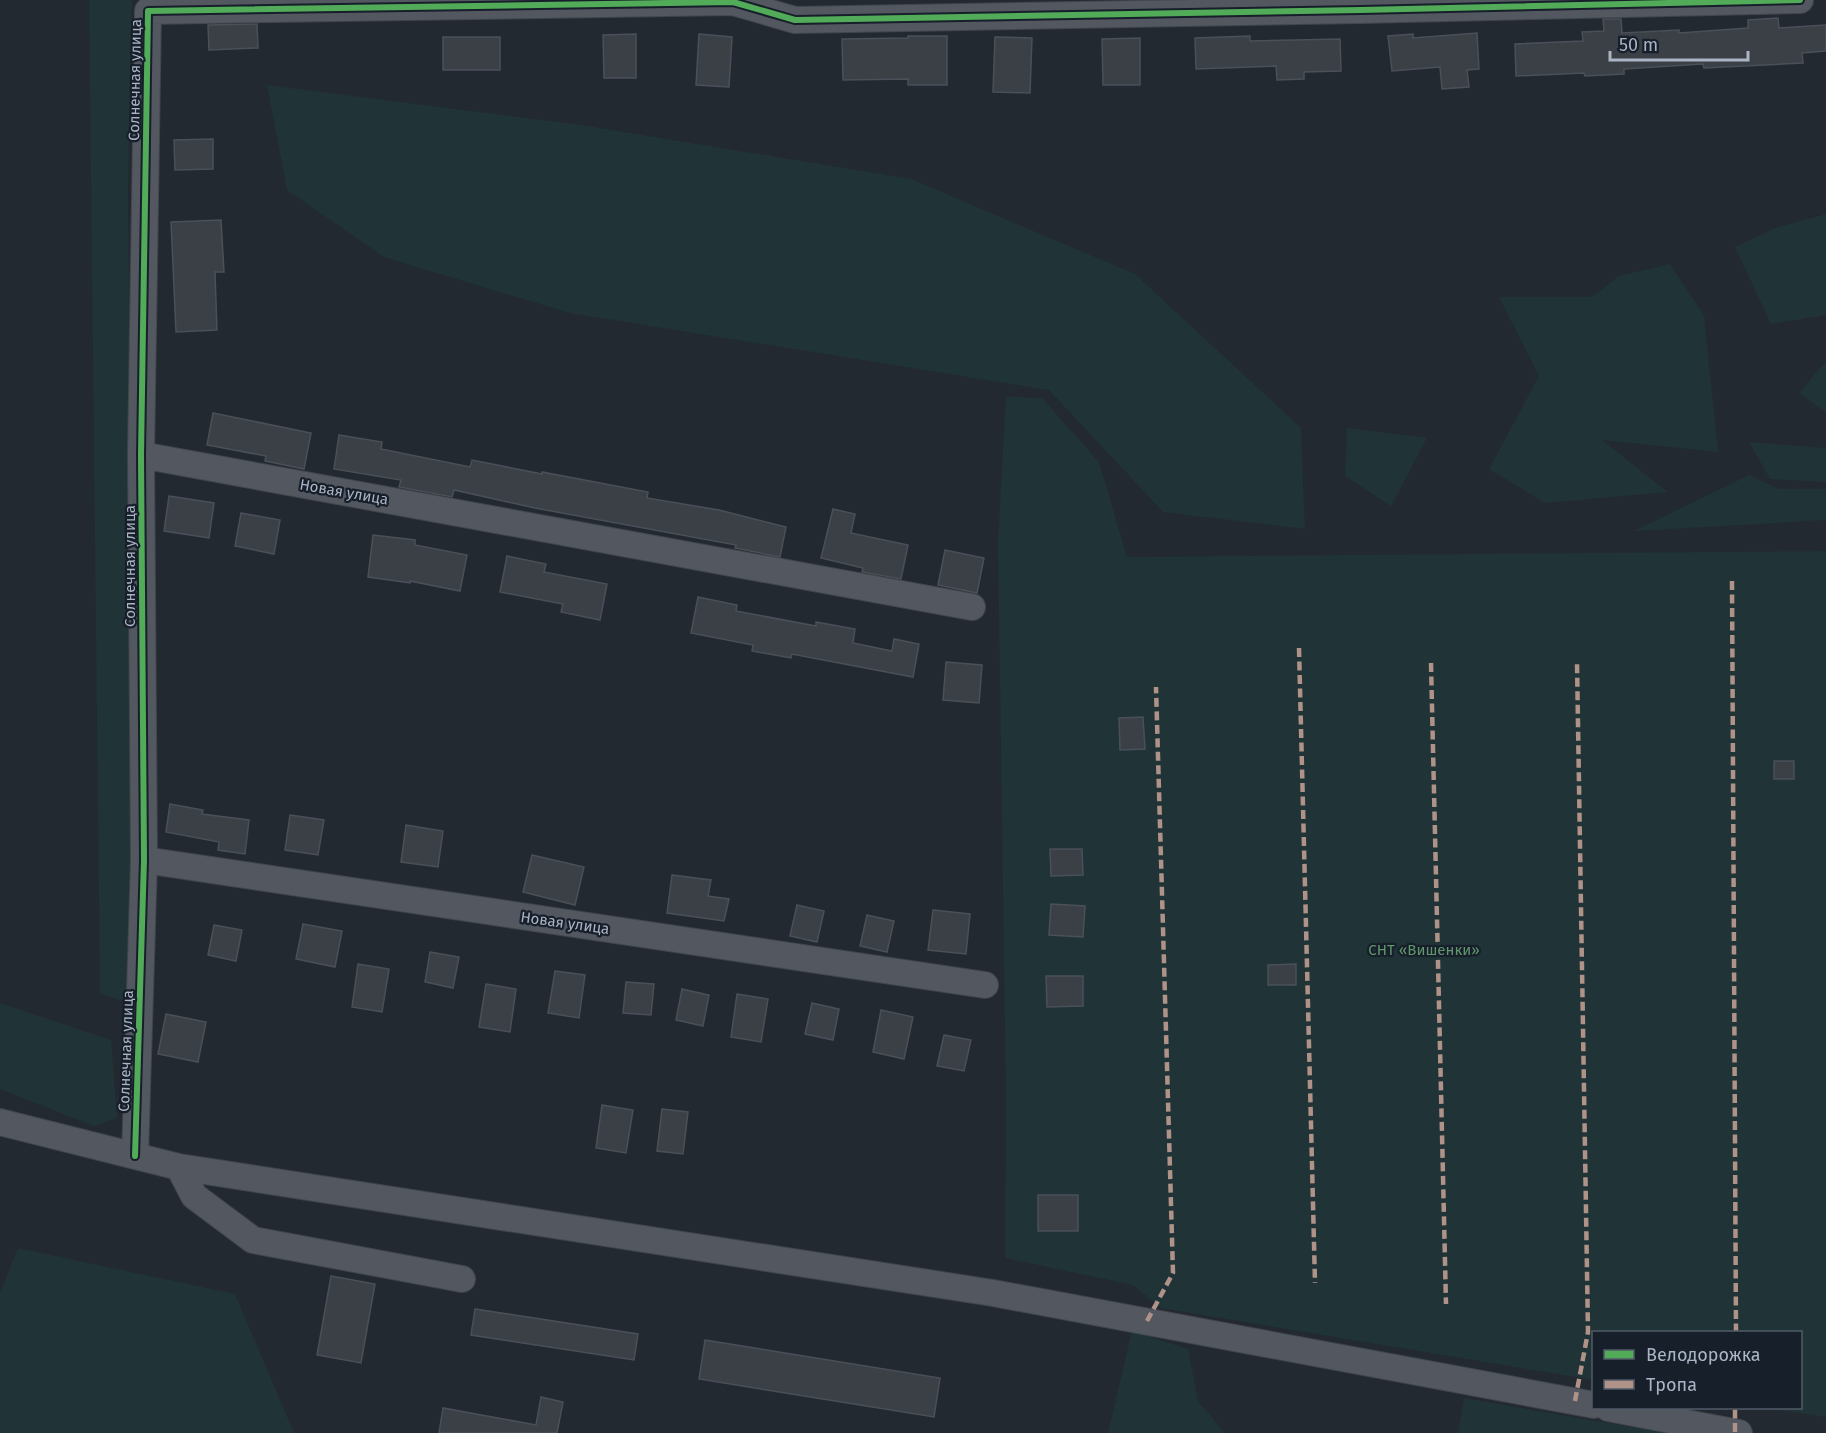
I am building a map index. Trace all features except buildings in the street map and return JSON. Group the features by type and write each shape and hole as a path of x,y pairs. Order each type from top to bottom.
{"street":[{"name":"Солнечная улица","path":"135,1155 144,860 141,455 148,6 733,2 795,20 1800,0"},
{"name":"Новая улица","path":"141,455 972,607"},
{"name":"Новая улица","path":"144,860 985,985"},
{"path":"0,1122 179,1167 993,1293 1592,1405"},
{"path":"179,1167 194,1196 253,1240 462,1279"},
{"path":"1618,1409 1739,1433"}],"green space":[{"path":"89,0 132,0 128,188 135,1005 100,994"},
{"path":"267,85 581,125 911,179 1135,274 1301,428 1305,529 1163,512 1049,390 570,313 384,257 287,190"},
{"path":"1826,214 1826,315 1771,324 1735,247 1775,228"},
{"path":"1670,264 1704,315 1718,452 1602,440 1668,492 1545,503 1489,469 1539,376 1499,297 1593,297 1619,276"},
{"path":"1826,361 1826,413 1799,393"},
{"name":"СНТ «Вишенки»","path":"1006,396 1043,399 1099,462 1127,557 1826,551 1826,1417 1773,1409 1802,1409 1802,1331 1592,1331 1592,1380 1161,1308 1133,1285 1005,1258 1006,1102 998,543"},
{"path":"1347,428 1427,438 1391,506 1345,476"},
{"path":"1749,442 1826,448 1826,482 1770,479"},
{"path":"1749,475 1779,489 1826,489 1826,520 1634,531"},
{"path":"0,1003 111,1040 117,1118 94,1126 0,1089"},
{"path":"18,1248 235,1294 294,1433 0,1433 0,1293"},
{"path":"1132,1331 1188,1349 1198,1401 1225,1433 1108,1433"},
{"path":"1464,1398 1666,1433 1458,1433"}],"marked path":[{"path":"1732,581 1736,1331"},
{"path":"1299,648 1315,1283"},
{"path":"1431,663 1446,1304"},
{"path":"1575,1401 1588,1332 1577,663"},
{"path":"1147,1321 1173,1273 1156,687"},
{"path":"1735,1409 1735,1432"}],"cycle path":[{"path":"135,1156 144,860 141,455 148,11 733,2 795,20 1800,0"}]}
